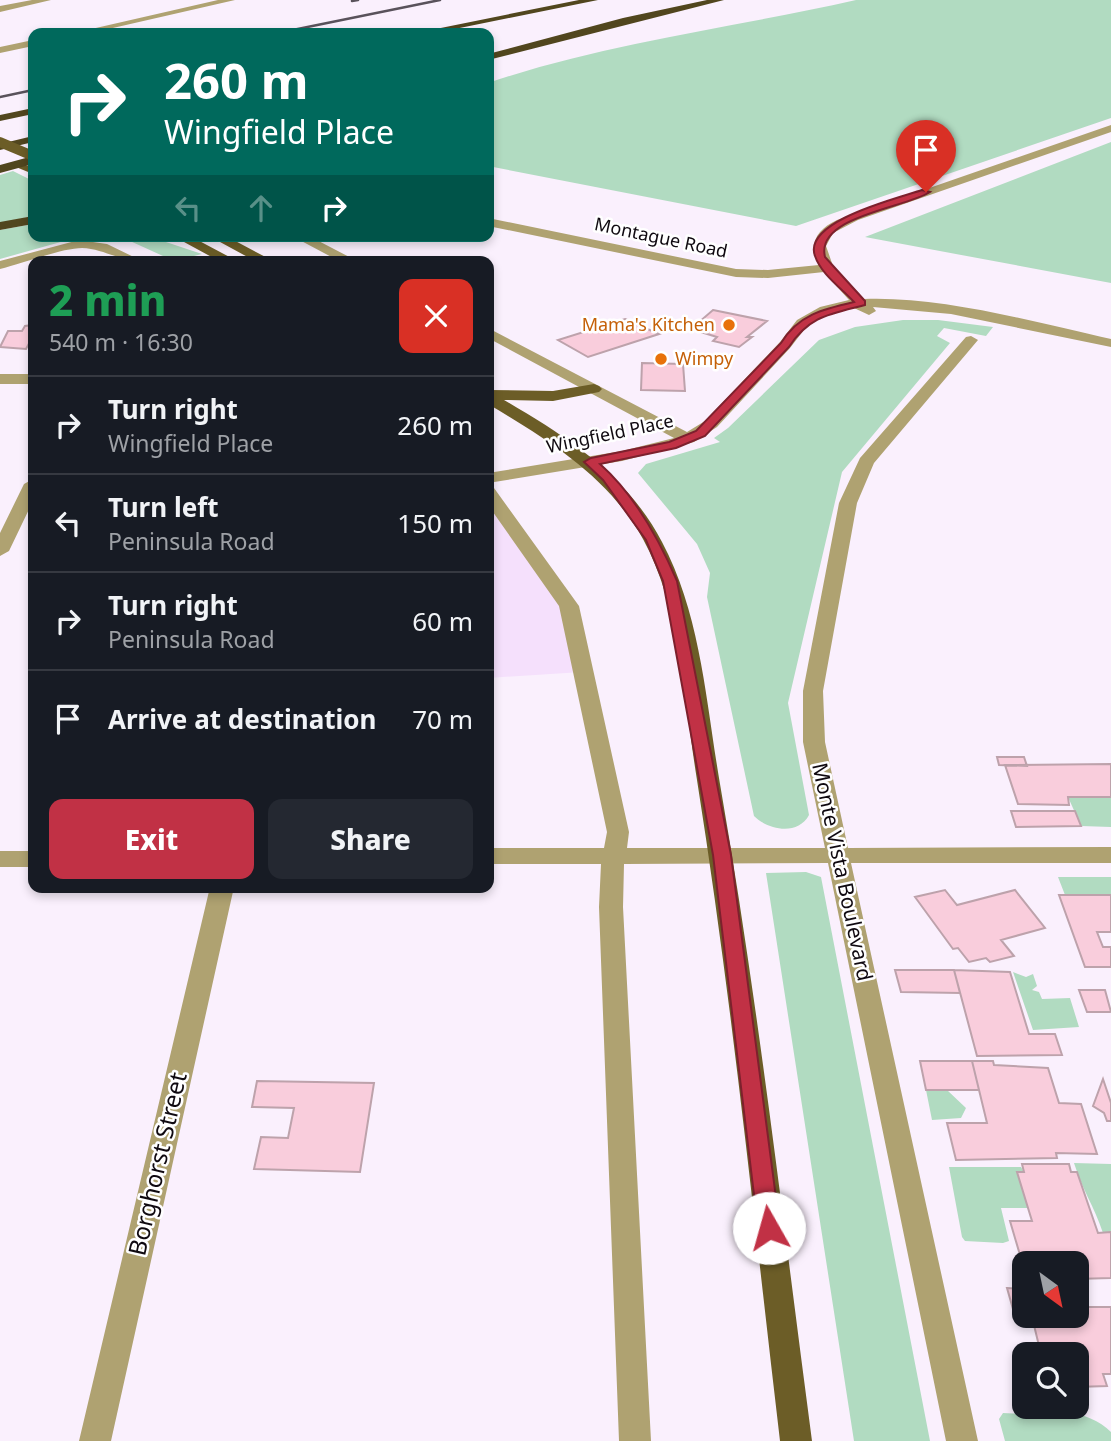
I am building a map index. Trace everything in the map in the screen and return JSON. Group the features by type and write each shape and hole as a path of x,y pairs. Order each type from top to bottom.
{"highway":[{"path":"573,22 687,0"},
{"path":"494,55 623,21 719,0"},
{"path":"448,28 597,1"},
{"path":"473,28 597,1"},
{"path":"0,118 28,112"},
{"path":"0,147 28,140"},
{"path":"0,169 28,160"},
{"path":"0,226 28,221"}],"main road":[{"path":"0,142 28,156"},
{"path":"0,156 28,169"},
{"path":"191,242 220,256"},
{"path":"227,242 255,256"},
{"path":"494,396 553,396 594,389"},
{"path":"494,400 591,462 607,477 653,540 670,581 722,855 796,1441"}],"street":[{"path":"0,9 46,0"},
{"path":"102,28 230,0"},
{"path":"0,50 28,44"},
{"path":"1111,128 843,222 822,237 818,250 827,268 866,308 972,314 1111,343"},
{"name":"Montague Road","path":"494,223 736,273 768,274 827,268"},
{"path":"310,242 340,256"},
{"path":"31,256 69,245 97,245 123,256"},
{"path":"0,265 28,257"},
{"name":"Wingfield Place","path":"494,477 591,462 688,439 711,424 785,345 829,322 866,308"},
{"path":"494,335 688,439"},
{"name":"Monte Vista Boulevard","path":"962,1441 814,742 812,715 813,691 848,503 866,462 971,340"},
{"path":"0,379 28,379"},
{"path":"0,551 28,494"},
{"path":"494,500 569,606 618,832 610,879 635,1441"},
{"path":"494,856 1111,855"},
{"path":"0,859 28,859"},
{"name":"Borghorst Street","path":"95,1441 221,893"}],"shaded area":[{"path":"494,503 567,606 582,672 494,678"}],"green space":[{"path":"856,0 1111,0 1111,118 796,226 494,167 494,81 625,46"},
{"path":"1111,142 1111,283 865,237"},
{"path":"13,171 28,178 28,217 0,223 0,175"},
{"path":"28,225 28,242 61,242 0,259 0,230"},
{"path":"132,242 166,242 202,254 194,256 163,256"},
{"path":"903,320 938,320 993,327 986,336 944,328 937,336 950,343 842,472 788,703 809,815 804,822 790,828 767,825 754,816 707,597 710,573 697,544 638,473 646,464 720,442 714,438 728,428 819,340 855,327"},
{"path":"1068,797 1111,797 1111,827 1081,826"},
{"path":"806,872 821,877 930,1441 854,1441 766,873"},
{"path":"1058,877 1111,877 1111,895 1065,895"},
{"path":"1013,972 1026,977 1033,974 1037,986 1032,990 1039,992 1042,999 1070,998 1079,1027 1033,1030"},
{"path":"926,1090 947,1090 966,1108 961,1118 932,1120"},
{"path":"1074,1163 1111,1164 1111,1232 1103,1233"},
{"path":"949,1167 1021,1167 1024,1172 1018,1173 1028,1208 1001,1208 1009,1241 965,1241"},
{"path":"1003,1413 1012,1413 1012,1419 1089,1418 1111,1432 1111,1441 1005,1441 999,1419"}],"building":[{"name":"Mama's Kitchen","path":"713,310 767,321 739,347 713,341 717,337 691,329"},
{"path":"625,319 659,334 588,357 558,340"},
{"path":"28,326 26,349 0,347 8,331 22,331"},
{"path":"642,363 683,364 685,391 641,390"},
{"path":"997,757 1024,757 1027,766 999,765"},
{"path":"1111,764 1111,797 1068,797 1069,805 1018,804 1005,765"},
{"path":"1011,811 1075,811 1081,826 1016,827"},
{"path":"945,890 957,905 1015,890 1045,928 1001,940 1014,956 990,962 986,958 969,962 958,948 953,949 915,897"},
{"path":"1059,895 1111,895 1111,932 1097,932 1103,947 1111,947 1111,967 1085,967"},
{"path":"895,970 954,970 960,993 901,992"},
{"path":"954,970 1010,972 1029,1034 1055,1034 1062,1055 977,1056"},
{"path":"1079,990 1105,990 1111,1012 1087,1012"},
{"path":"920,1061 972,1061 979,1090 926,1090"},
{"path":"972,1061 1048,1068 1059,1103 1081,1104 1097,1154 1056,1153 1057,1158 956,1160 947,1123 987,1123"},
{"path":"1103,1079 1111,1103 1111,1121 1107,1121 1104,1113 1093,1106"},
{"path":"257,1081 374,1083 360,1172 254,1169 261,1137 288,1138 294,1108 252,1107"},
{"path":"1022,1164 1069,1164 1071,1172 1077,1172 1098,1233 1111,1232 1111,1278 1089,1279 1089,1251 1019,1251 1010,1221 1032,1221 1017,1172 1024,1172"},
{"path":"1007,1288 1012,1288 1012,1306"},
{"path":"1089,1307 1111,1307 1111,1374 1103,1374 1107,1386 1089,1387 1089,1342 1038,1342 1035,1328 1089,1328"}],"railway":[{"path":"352,1 358,0"},
{"path":"303,28 440,0"},
{"path":"0,97 28,91"}],"place":[{"name":"Mama's Kitchen","path":"729,325"},
{"name":"Wimpy","path":"661,359"}],"route":[{"path":"769,1228 722,855 683,638 670,581 653,540 625,499 591,462 672,445 700,433 785,345 794,330 827,311 861,303 820,257 818,250 822,237 833,227 854,217 926,192"}]}
